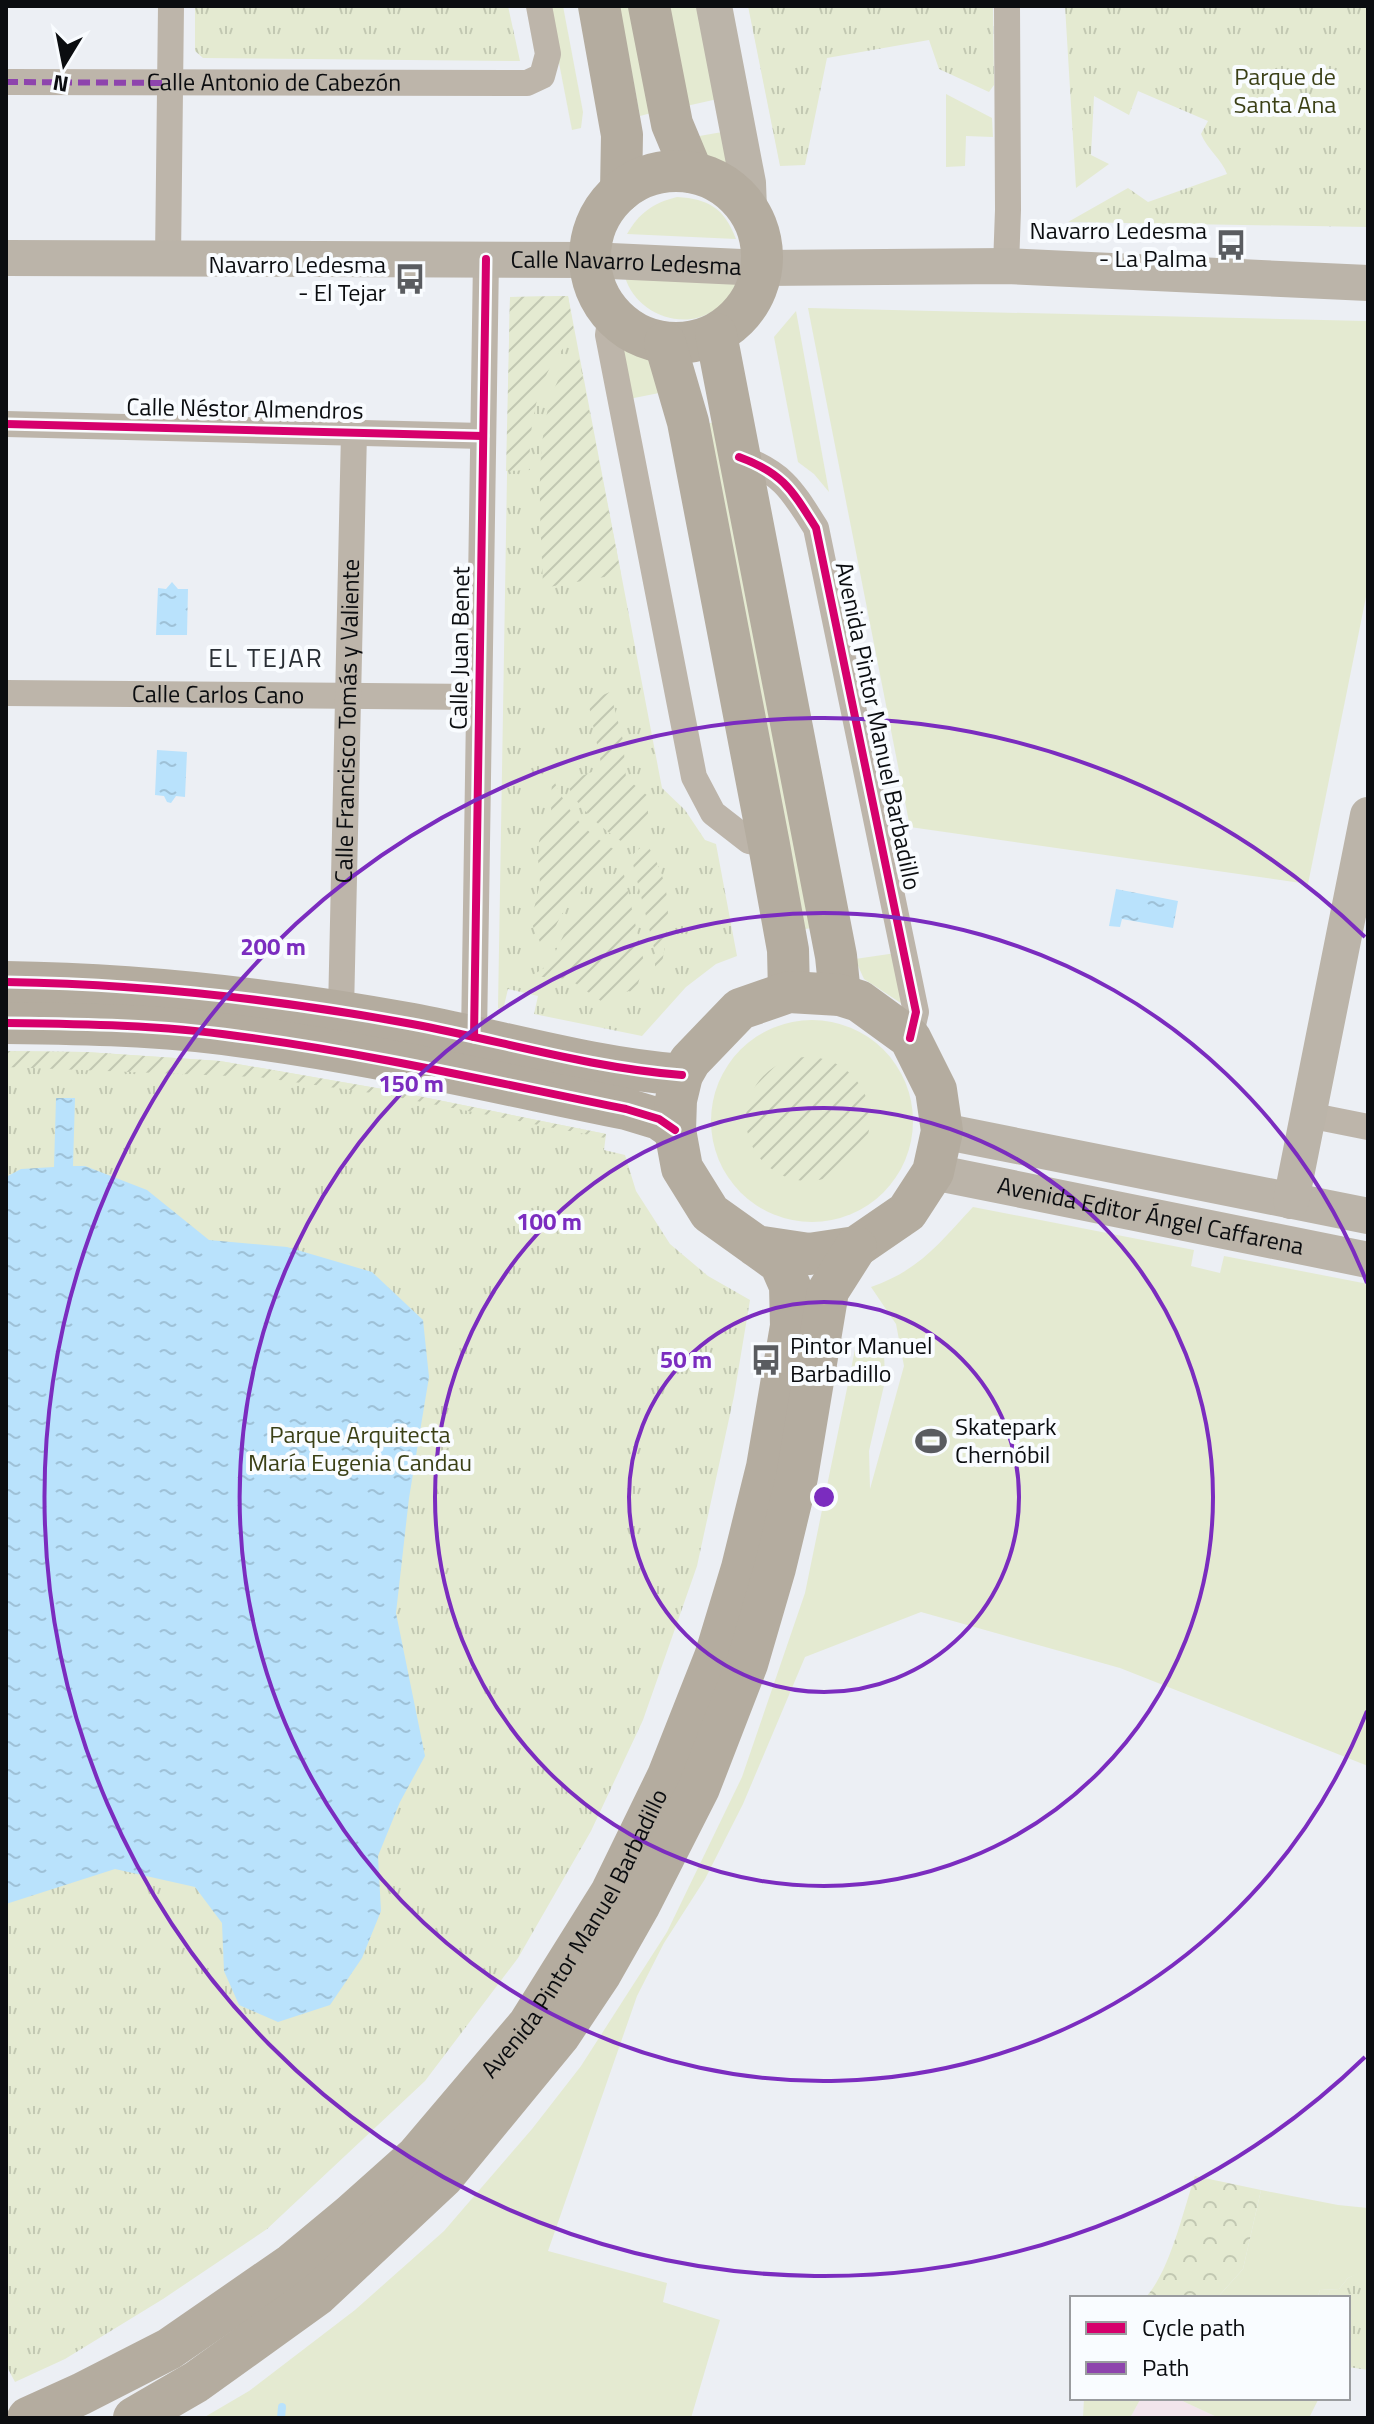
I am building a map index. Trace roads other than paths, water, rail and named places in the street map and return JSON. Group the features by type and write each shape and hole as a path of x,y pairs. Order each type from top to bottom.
{"main road":[{"path":"599,6 622,135 621,191"},
{"path":"649,6 672,124 692,172"},
{"path":"714,6 748,183 749,209"},
{"path":"692,172 716,180 734,191 749,209 757,226 763,268 745,311 716,334 691,343 665,343 638,335 611,315 597,289 589,260 600,215 621,191 654,174 692,172"},
{"name":"Calle Navarro Ledesma","path":"6,258 589,260 763,268 1006,266 1368,283"},
{"path":"716,334 836,956 840,995"},
{"path":"665,343 688,422 769,845 788,950 789,992"},
{"path":"1291,1201 1368,815"},
{"path":"6,982 241,996 341,1011 633,1069 682,1075"},
{"path":"789,992 840,995 859,1001 910,1038 936,1090 942,1131 933,1172 907,1212 856,1247 809,1254 756,1246 710,1213 682,1168 675,1130 676,1100 682,1075 690,1061 740,1009 789,992"},
{"path":"6,1023 98,1024 234,1035 332,1050 626,1109 659,1119 675,1130"},
{"name":"Avenida Editor Ángel Caffarena","path":"942,1131 1368,1216"},
{"name":"Avenida Editor Ángel Caffarena","path":"933,1172 1368,1260"},
{"name":"Avenida Pintor Manuel Barbadillo","path":"28,2418 169,2349 292,2264 416,2157 529,2024 611,1893 668,1776 715,1657 742,1568 767,1467 791,1326 790,1286 780,1263 756,1246"},
{"name":"Avenida Pintor Manuel Barbadillo","path":"134,2418 196,2382 317,2295 443,2177 559,2036 601,1973 699,1788 747,1664 797,1477 828,1291 856,1247"}],"street":[{"path":"168,259 171,6"},
{"name":"Calle Antonio de Cabezón","path":"6,82 527,83 542,76 548,54 539,6"},
{"path":"1006,266 1007,6"},
{"name":"Calle Juan Benet","path":"474,1037 486,259"},
{"path":"611,315 608,335 694,777 713,813 749,841 769,845"},
{"name":"Calle Néstor Almendros","path":"6,424 483,436"},
{"name":"Calle Francisco Tomás y Valiente","path":"341,1011 354,432"},
{"name":"Avenida Pintor Manuel Barbadillo","path":"739,457 768,470 790,486 816,528 916,1012 910,1038"},
{"name":"Calle Carlos Cano","path":"6,693 479,697"},
{"path":"1308,1115 1368,1127"}],"water":[{"path":"172,582 178,589 188,589 187,635 156,635 158,588 166,589"},
{"path":"157,750 187,752 185,797 176,796 171,803 164,796 155,795"},
{"path":"1116,889 1178,901 1173,928 1122,919 1120,927 1109,926"},
{"path":"56,1098 75,1098 73,1166 85,1166 147,1190 209,1240 287,1247 372,1272 423,1320 429,1377 409,1498 396,1613 425,1756 400,1802 378,1856 381,1911 362,1958 330,2005 278,2022 239,2005 224,1971 222,1923 195,1887 115,1869 6,1904 6,1177 21,1169 54,1167"}],"waterway":[{"path":"281,2418 282,2407"}],"place":[{"name":"Navarro Ledesma - La Palma","path":"1231,245"},
{"name":"Navarro Ledesma - El Tejar","path":"410,279"},
{"name":"Pintor Manuel Barbadillo","path":"766,1360"},
{"name":"Skatepark Chernóbil","path":"931,1441"}],"district":[{"name":"EL TEJAR","path":"266,658"}],"park label":[{"name":"Parque de Santa Ana","path":"1285,91"},
{"name":"Parque Arquitecta María Eugenia Candau","path":"360,1449"}]}
